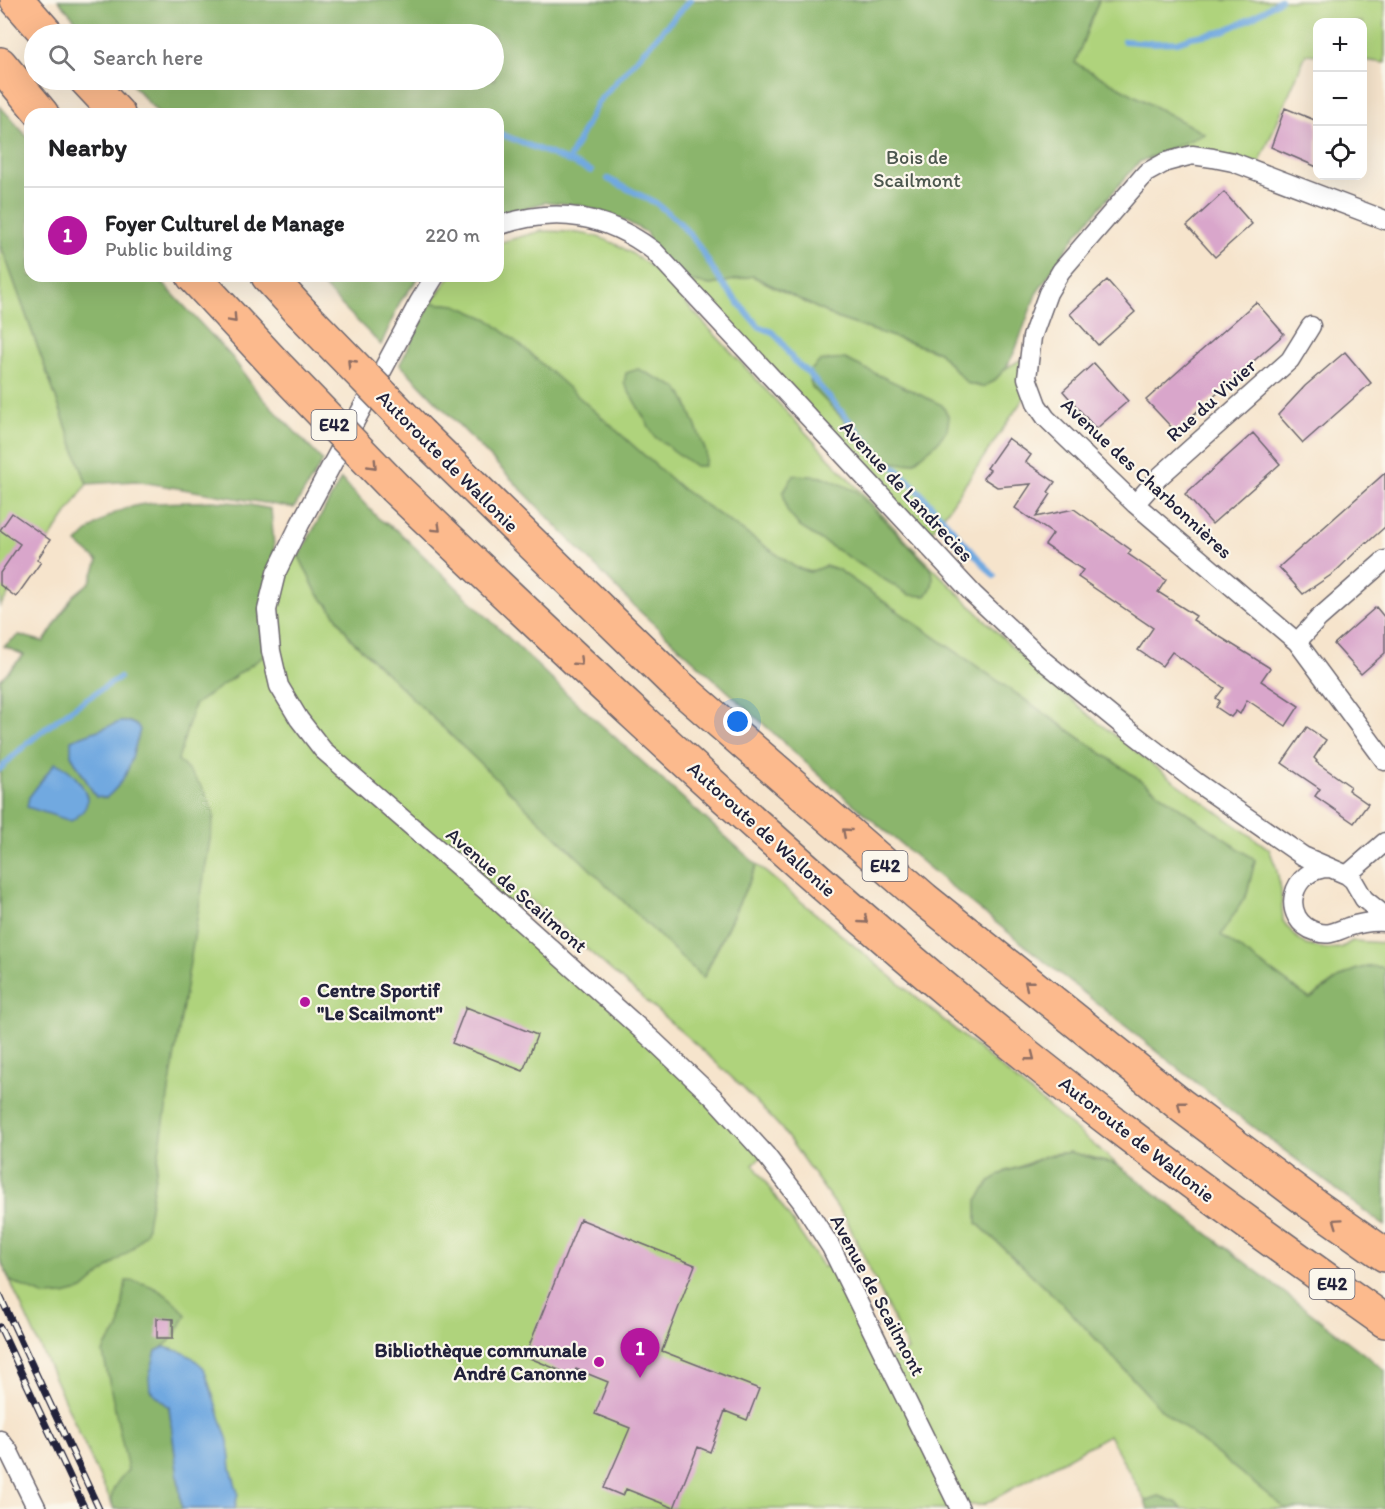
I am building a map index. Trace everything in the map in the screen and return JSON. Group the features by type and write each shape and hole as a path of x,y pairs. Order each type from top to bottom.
{"highway":[{"path":"17,0 38,24"},
{"path":"0,64 37,108"},
{"path":"95,90 112,108"},
{"name":"Autoroute de Wallonie","path":"199,282 395,488 763,832 886,939 1145,1148 1385,1321"},
{"name":"Autoroute de Wallonie","path":"274,282 421,435 674,682 924,900 1182,1106 1311,1203 1385,1255"}],"street":[{"name":"Avenue des Charbonnières","path":"1385,220 1233,162 1192,155 1166,162 1146,173 1061,271 1048,293 1032,337 1027,378 1037,405 1046,418 1135,504 1297,642 1385,761"},
{"name":"Avenue de Landrecies","path":"504,224 544,214 565,214 605,223 639,239 654,251 973,594 1046,662 1196,782 1280,840 1316,862 1348,877"},
{"name":"Avenue de Scailmont","path":"431,282 300,524 276,573 267,610 271,651 279,686 298,719 323,750 498,901 655,1042 714,1098 765,1154 802,1202 831,1247 960,1509"},
{"name":"Rue du Vivier","path":"1135,504 1158,478 1290,360 1311,326"},
{"path":"1297,642 1319,618 1385,560"},
{"path":"1280,840 1294,870 1296,887"},
{"path":"1348,877 1385,842"},
{"path":"1385,916 1372,907 1348,877 1329,867 1310,872 1301,879 1293,898 1298,919 1306,927 1316,932 1326,934 1364,923 1385,922"},
{"path":"1347,927 1359,909 1360,899 1348,877"},
{"path":"0,1440 8,1450 37,1509"}],"green space":[{"name":"Bois de Scailmont","path":"58,0 1099,0 1075,63 1205,134 1139,162 1076,235 1036,294 1015,351 1006,368 993,382 982,387 967,383 939,352 839,319 753,276 711,285 681,280 654,251 646,232 620,218 579,205 547,202 504,214 504,108 154,108 137,90 504,90 504,24 79,24"},
{"path":"1099,0 1385,0 1385,63 1367,61 1367,18 1313,18 1313,55 1306,54 1256,171 1213,158 1154,168 1074,63"},
{"path":"0,106 24,133 24,282 162,282 232,357 257,392 323,461 294,508 136,481 87,484 2,248 0,248"},
{"path":"541,231 575,232 613,243 653,268 913,548 1012,647 1090,716 1174,781 1269,849 1281,889 1283,921 1295,936 1306,945 1326,949 1341,948 1352,941 1385,943 1385,968 1364,968 1344,975 1310,999 1220,935 1247,894 1255,860 837,569 825,566 810,572 795,567 682,489 582,400 456,305 431,303 446,282 504,282 504,241"},
{"path":"0,248 2,248 87,484 0,606"},
{"path":"752,276 839,319 939,352 967,383 981,387 993,382 1006,368 1029,355 1030,389 924,541 681,280 711,285"},
{"path":"319,282 415,282 400,302 381,345"},
{"path":"431,303 456,305 488,319 525,349 682,489 795,567 810,572 825,566 837,569 1255,860 1247,894 1221,935 1310,999 1335,980 1354,970 1374,966 1385,968 1385,1226 1233,1112 965,898 827,782 635,607 400,364"},
{"path":"845,359 942,405 949,417 947,430 936,444 914,462 905,464 884,461 812,387 808,373 820,361"},
{"path":"638,369 678,388 685,399 706,452 704,466 695,466 655,437 624,383 626,373"},
{"path":"794,475 825,477 856,491 932,570 932,584 926,596 909,595 800,527 787,511 783,492"},
{"path":"341,479 379,519 398,531 567,694 757,865 703,978 351,639 330,607 317,593 299,556"},
{"path":"212,501 271,509 276,573 271,651 194,705 178,760 200,785 214,815 146,1232 132,1249 83,1290 64,1295 45,1296 10,1281 0,1259 0,680 24,655 4,646 19,635 44,642 73,596 90,582 98,561 77,543 108,516 139,505","holes":["120,722 130,722 138,726 126,774 106,798 96,797 71,755"]},
{"name":"Centre Sportif \"Le Scailmont\"","path":"287,548 299,556 317,593 330,607 351,639 704,977 757,865 1118,1165 1082,1155 1063,1153 1045,1156 1006,1171 977,1223 1066,1307 1162,1410 1286,1509 1182,1509 1177,1503 1159,1496 1145,1501 1109,1435 983,1505 959,1505 951,1509 114,1509 0,1259 0,680 24,655 4,646 19,635 44,642 73,596 276,572","holes":["526,896 700,1048 781,1128 847,1221 908,1350 887,1360 839,1262 823,1267 753,1164 765,1154 512,913"]},
{"path":"1070,1152 1118,1165 1385,1370 1385,1509 1286,1509 1162,1410 1066,1307 977,1223 977,1200 990,1181 1006,1171 1025,1166 1046,1156"},
{"path":"126,1281 143,1283 160,1291 186,1315 170,1340 156,1351 150,1390 169,1407 182,1509 114,1509 112,1503 114,1488 128,1470 103,1353 106,1345 119,1329"},
{"path":"1159,1496 1177,1503 1182,1509 1148,1509 1145,1501"}],"water":[{"path":"120,722 129,722 138,726 140,730 132,759 114,791 106,798 96,797 71,755 71,740"},
{"path":"55,763 74,776 87,797 86,807 71,821 27,807 29,797"},
{"path":"164,1347 182,1352 204,1368 228,1441 231,1468 238,1493 235,1509 182,1509 169,1407 150,1390 149,1377 156,1351"}],"building":[{"path":"1285,108 1313,119 1313,165 1271,147"},
{"path":"1224,192 1252,224 1215,257 1187,226"},
{"path":"1107,280 1135,312 1098,345 1070,314"},
{"path":"1256,302 1284,334 1175,431 1146,400"},
{"path":"1345,352 1371,383 1303,443 1278,415 1305,386"},
{"path":"1094,363 1128,401 1096,429 1063,391"},
{"path":"1253,433 1280,464 1212,524 1185,494"},
{"path":"1008,438 1031,455 1026,462 1055,482 1048,492 1051,494 1036,517 1074,509 1131,550 1128,554 1166,580 1158,592 1196,616 1193,620 1270,668 1261,681 1299,706 1286,726 1247,700 1240,714 1236,711 1231,717 1216,707 1220,701 1216,698 1224,688 1172,652 1162,666 1138,650 1153,628 1078,577 1083,570 1045,545 1053,534 1015,508 1031,484 997,487 983,478 990,470 987,468"},
{"path":"1385,473 1385,527 1334,573 1303,594 1279,567"},
{"path":"12,513 50,540 37,560 41,562 16,597 0,585 0,573 20,544 0,530"},
{"path":"1376,607 1385,618 1385,653 1361,674 1334,644"},
{"path":"1307,727 1326,740 1314,758 1316,762 1350,786 1348,790 1368,804 1354,823 1315,796 1320,789 1282,763"},
{"path":"466,1007 537,1035 523,1071 452,1043"},
{"name":"Bibliothèque communale André Canonne","path":"580,1219 695,1265 662,1351 759,1389 747,1420 725,1411 710,1452 698,1447 674,1508 626,1489 623,1496 604,1488 630,1428 595,1414 608,1382 576,1369 573,1376 525,1356"},
{"path":"157,1318 173,1319 173,1338 157,1338"}],"waterway":[{"path":"504,135 568,161 597,103 690,0"},
{"path":"1124,41 1178,42 1221,32 1252,18 1280,0"},
{"path":"568,161 591,171"},
{"path":"608,179 656,203 678,221 696,242 721,282 758,326 772,332 780,340 793,360 808,373 884,461 896,468 914,486 994,576"},
{"path":"0,769 56,720 119,678"}],"railway":[{"path":"0,1296 99,1509"},
{"path":"0,1327 85,1509"}],"place":[{"name":"Centre Sportif \"Le Scailmont\"","path":"305,1002"},
{"name":"Bibliothèque communale André Canonne","path":"599,1362"},
{"name":"Foyer Culturel de Manage","path":"640,1378"}]}
